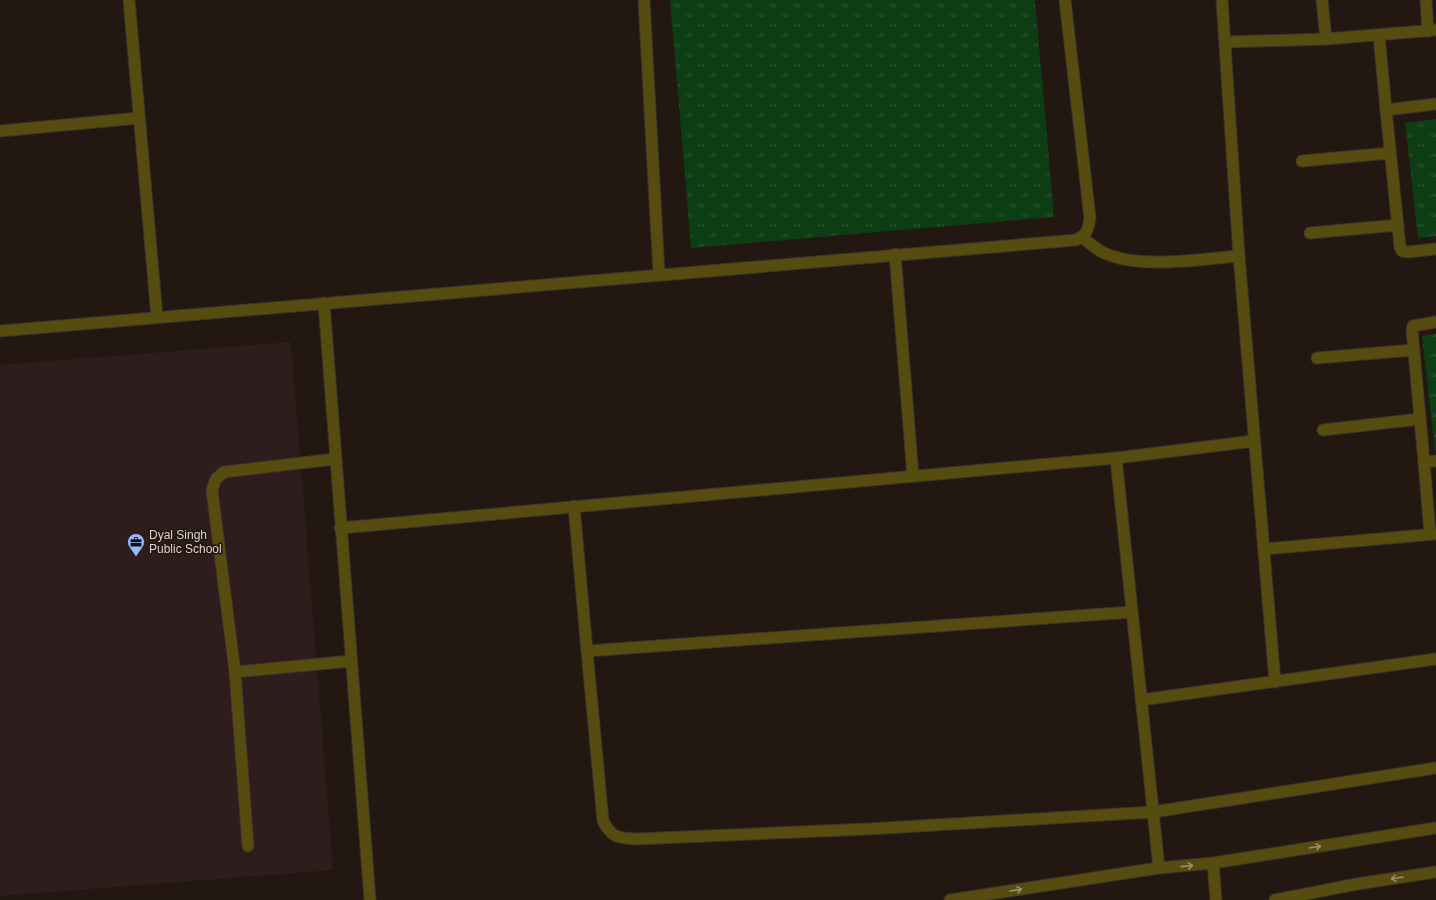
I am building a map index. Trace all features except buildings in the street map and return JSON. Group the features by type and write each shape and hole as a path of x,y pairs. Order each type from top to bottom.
{"street":[{"path":"129,0 157,317"},
{"path":"644,0 659,274"},
{"path":"0,331 1068,240 1082,237 1088,230 1090,218 1065,0"},
{"path":"1222,0 1226,42 1239,256 1275,682"},
{"path":"1322,0 1326,39"},
{"path":"1226,42 1326,39 1432,30 1426,0"},
{"path":"1379,35 1400,247 1402,251 1408,252 1436,250"},
{"path":"1386,110 1436,104"},
{"path":"0,131 140,118"},
{"path":"1302,161 1390,153"},
{"path":"1310,233 1398,225"},
{"path":"1082,237 1102,252 1127,260 1158,261 1239,256"},
{"path":"895,254 913,476"},
{"path":"324,303 340,528 370,900"},
{"path":"1264,549 1433,534 1413,350 1413,326 1436,322"},
{"path":"1316,358 1413,350"},
{"path":"1323,430 1420,419"},
{"path":"340,528 1116,458 1254,441"},
{"path":"1116,458 1158,868"},
{"path":"248,846 235,672 212,490 216,479 224,472 335,459"},
{"path":"1424,462 1436,461"},
{"path":"574,506 603,820 609,832 620,838 637,839 862,829 1152,812 1436,768"},
{"path":"588,651 1132,612"},
{"path":"1141,700 1436,659"},
{"path":"235,672 351,661"},
{"path":"950,900 1158,868 1213,863 1436,828"},
{"path":"1213,863 1216,900"},
{"path":"1275,900 1357,884 1436,872"}],"shaded area":[{"path":"291,342 333,870 0,896 0,365"}],"green space":[{"path":"670,0 1035,0 1054,217 691,248"},
{"path":"1436,119 1436,236 1418,238 1405,123"},
{"path":"1436,334 1436,450 1435,451 1422,336"}],"place":[{"name":"Dyal Singh Public School","path":"136,557"}]}
